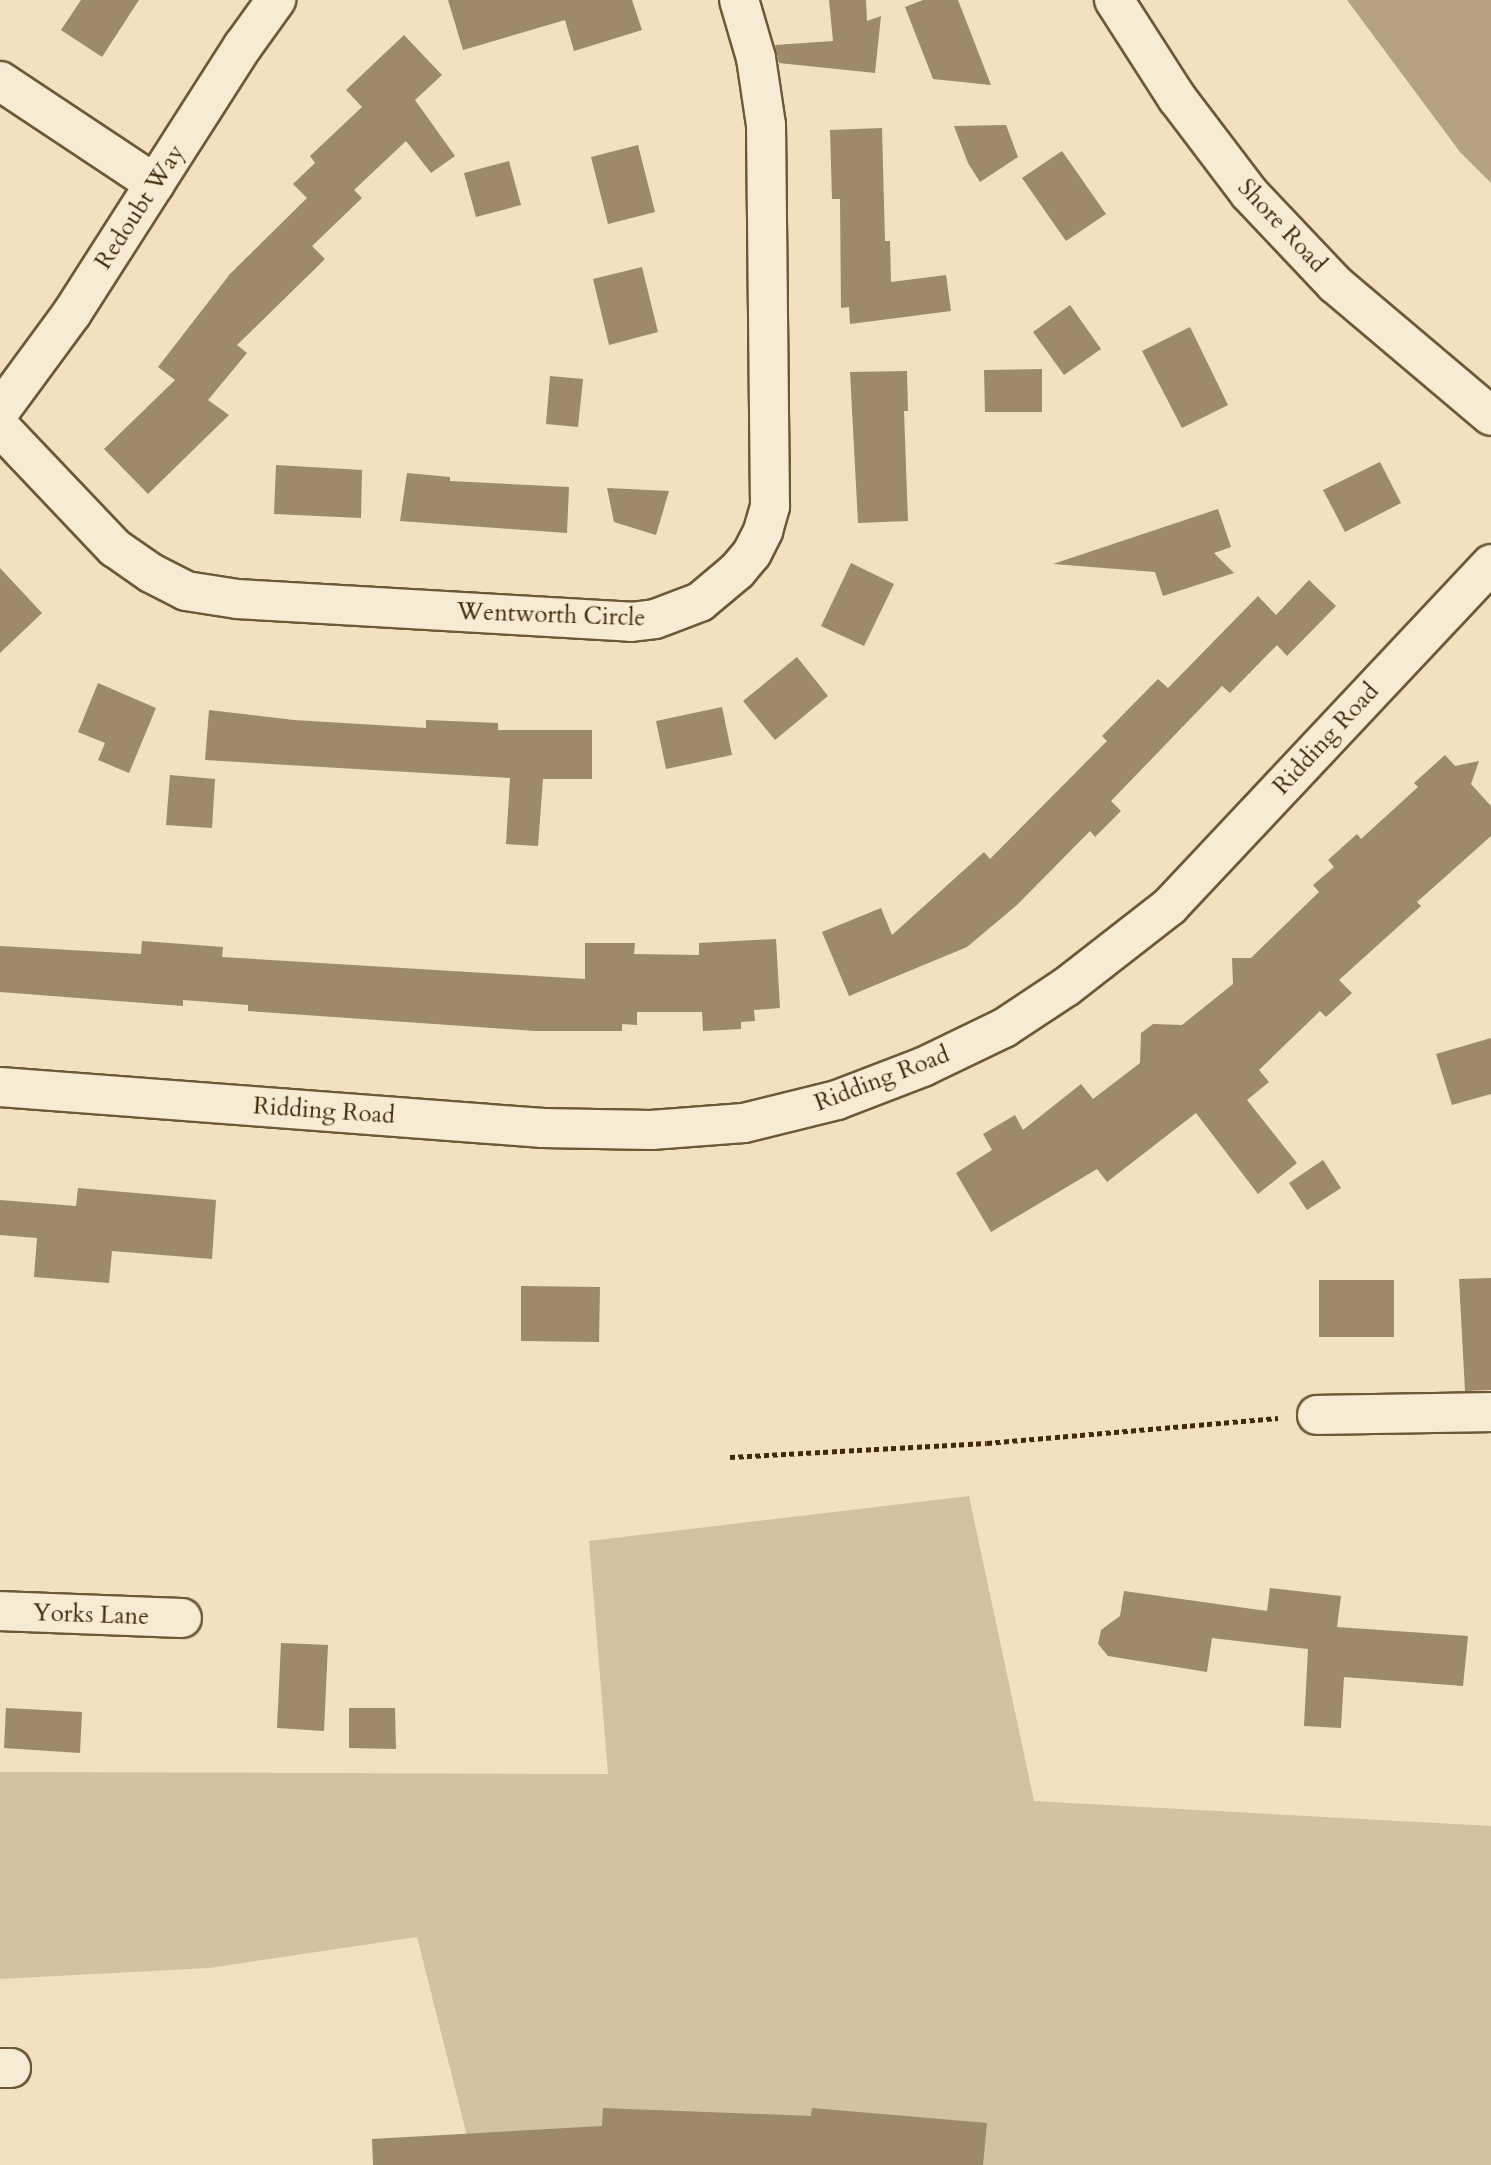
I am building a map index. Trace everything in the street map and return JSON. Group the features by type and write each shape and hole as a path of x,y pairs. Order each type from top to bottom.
{"street":[{"name":"Redoubt Way","path":"0,411 72,313 243,46 276,0"},
{"name":"Wentworth Circle","path":"0,427 115,548 151,573 186,591 237,599 631,622 667,615 700,602 737,571 752,553 763,531 770,506 766,125 756,58 739,0"},
{"name":"Shore Road","path":"1114,0 1177,98 1249,193 1335,284 1491,416"},
{"path":"0,81 155,184"},
{"name":"Ridding Road","path":"0,1087 543,1128 637,1130 744,1123 837,1100 923,1067 1004,1028 1066,987 1116,945 1170,906 1491,564"},
{"path":"1317,1415 1491,1412"},
{"name":"Yorks Lane","path":"0,1611 182,1618"}],"path":[{"path":"730,1457 987,1443 1317,1415"}],"shaded area":[{"path":"1347,0 1491,0 1491,183 1460,152"},
{"path":"969,1496 1034,1801 1491,1826 1491,2165 640,2165 472,2156 417,1937 209,1968 0,1979 0,1772 608,1774 589,1541"}],"building":[{"path":"81,0 139,0 102,57 61,30"},
{"path":"448,0 632,0 642,30 574,51 565,20 463,50"},
{"path":"829,0 866,0 867,21 881,16 875,73 779,63 775,45 833,41"},
{"path":"923,0 958,0 991,85 933,79 905,7"},
{"path":"404,35 442,75 415,100 455,156 431,173 406,141 354,190 362,198 312,246 325,259 237,345 247,353 208,400 229,415 148,494 104,449 175,380 158,367 230,274 307,198 293,184 315,163 310,156 362,107 346,90"},
{"path":"1006,125 1018,157 980,182 968,163 954,126"},
{"path":"882,128 885,241 890,241 891,282 946,275 951,311 850,324 849,307 841,308 840,199 832,199 830,130"},
{"path":"638,145 655,212 608,224 591,157"},
{"path":"1062,151 1106,214 1066,241 1022,178"},
{"path":"509,161 521,205 476,217 464,173"},
{"path":"642,267 658,332 609,345 593,279"},
{"path":"1070,305 1101,349 1064,375 1033,332"},
{"path":"1190,327 1228,405 1182,428 1142,351"},
{"path":"1042,369 1042,412 985,412 984,370"},
{"path":"907,371 908,411 904,411 908,521 858,523 850,372"},
{"path":"550,376 583,379 578,427 546,424"},
{"path":"1380,462 1401,503 1345,532 1323,490"},
{"path":"276,465 362,470 361,518 274,514"},
{"path":"407,473 450,477 450,481 569,487 567,533 400,521"},
{"path":"607,488 669,491 656,535 614,522"},
{"path":"1218,509 1231,547 1214,553 1234,573 1163,596 1155,572 1053,564"},
{"path":"851,563 894,584 864,646 821,626"},
{"path":"0,568 42,613 0,653"},
{"path":"1309,580 1336,606 1287,656 1277,645 1230,693 1222,686 1111,801 1121,811 1095,837 1090,831 1017,905 967,947 849,996 822,932 881,908 892,935 984,852 990,859 1107,741 1102,736 1158,679 1168,688 1258,596 1276,615"},
{"path":"797,657 828,696 775,740 743,701"},
{"path":"98,683 156,708 129,773 98,760 105,743 78,732"},
{"path":"722,707 732,755 666,769 656,721"},
{"path":"209,710 294,720 426,728 426,720 498,723 498,730 592,730 592,779 543,779 538,846 506,844 510,778 205,760"},
{"path":"1445,755 1455,766 1479,761 1471,784 1491,806 1491,836 1417,902 1421,906 1339,980 1352,993 1326,1017 1320,1011 1259,1070 1269,1082 1247,1100 1297,1163 1258,1194 1196,1113 1107,1182 1097,1169 991,1232 956,1173 992,1150 983,1134 1015,1115 1023,1130 1081,1084 1093,1099 1140,1063 1141,1033 1153,1024 1182,1025 1233,984 1232,958 1251,958 1319,892 1313,885 1334,867 1328,860 1357,834 1361,839 1418,787 1414,783"},
{"path":"170,775 215,779 212,828 166,825"},
{"path":"776,939 780,1008 754,1010 755,1021 741,1022 741,1029 703,1031 702,1012 637,1012 637,1025 622,1024 622,1031 535,1031 248,1011 248,1005 183,1000 183,1006 0,992 0,946 141,954 142,941 223,947 222,957 585,979 585,943 635,943 634,954 699,955 699,943"},
{"path":"1491,1038 1491,1094 1452,1105 1436,1054"},
{"path":"1323,1160 1341,1188 1307,1210 1289,1183"},
{"path":"78,1188 216,1200 212,1259 112,1251 109,1283 34,1277 37,1238 0,1235 0,1200 76,1206"},
{"path":"1491,1278 1491,1390 1465,1391 1459,1279"},
{"path":"1319,1280 1394,1280 1394,1337 1319,1337"},
{"path":"521,1286 600,1287 599,1342 521,1341"},
{"path":"1270,1588 1341,1596 1337,1627 1468,1636 1463,1686 1344,1677 1341,1728 1304,1726 1308,1649 1212,1638 1207,1672 1108,1656 1098,1644 1101,1630 1120,1616 1124,1591 1267,1611"},
{"path":"281,1643 328,1645 324,1731 277,1728"},
{"path":"6,1708 82,1712 80,1753 4,1748"},
{"path":"349,1708 395,1708 396,1749 349,1748"},
{"path":"603,2108 811,2116 812,2108 987,2123 983,2165 373,2165 372,2139 602,2126"}]}
